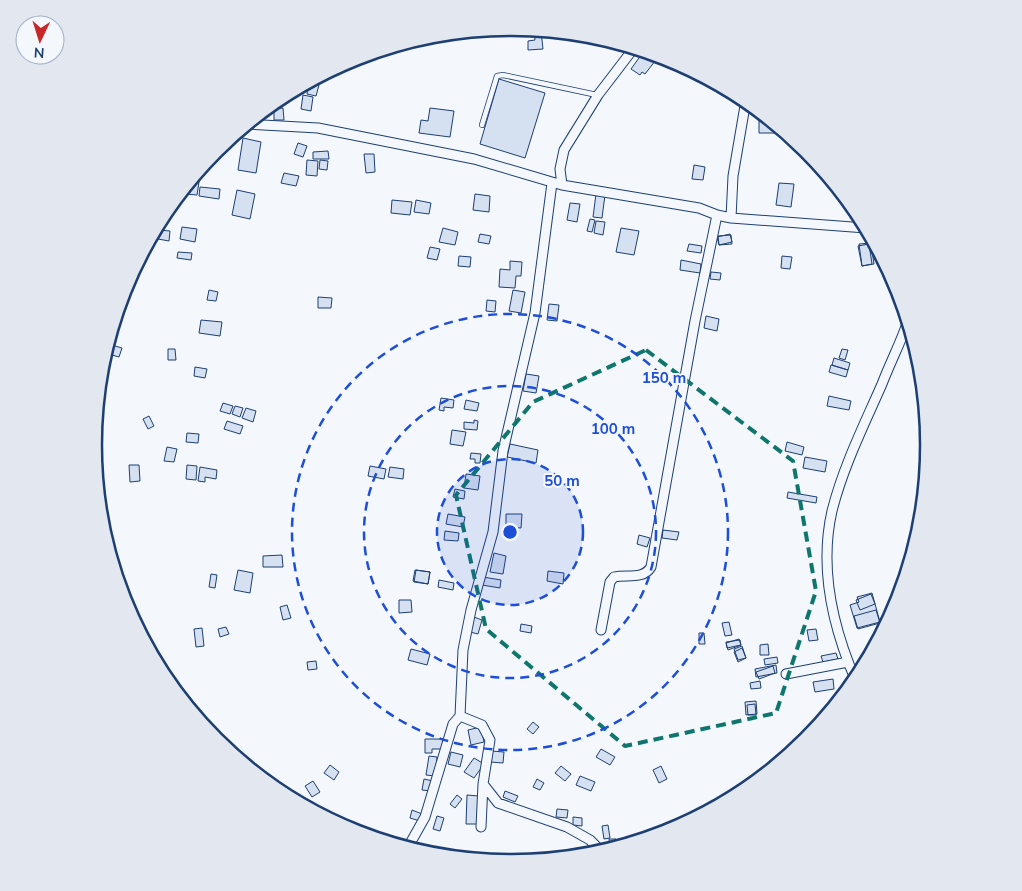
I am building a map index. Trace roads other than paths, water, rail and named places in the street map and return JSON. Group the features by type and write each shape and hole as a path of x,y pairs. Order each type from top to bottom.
{"street":[{"path":"562,185 560,169 564,150 598,95 630,54"},
{"path":"730,218 734,176 744,110"},
{"path":"258,125 318,128 474,159 552,183 699,208 730,218 857,227"},
{"path":"411,842 425,817 454,724 460,716 463,650 470,610 493,532 503,451 535,313 552,183"},
{"path":"602,630 610,582 614,577 641,576 648,572 651,567 695,321 717,215"},
{"path":"852,671 836,627 828,581 827,545 832,512 841,482 904,331"},
{"path":"786,674 848,662"},
{"path":"460,716 482,725 490,740 483,784 481,826"},
{"path":"483,784 498,803 567,827 590,840 596,846"}],"lane":[{"path":"482,125 497,76 503,75 598,95"}]}
